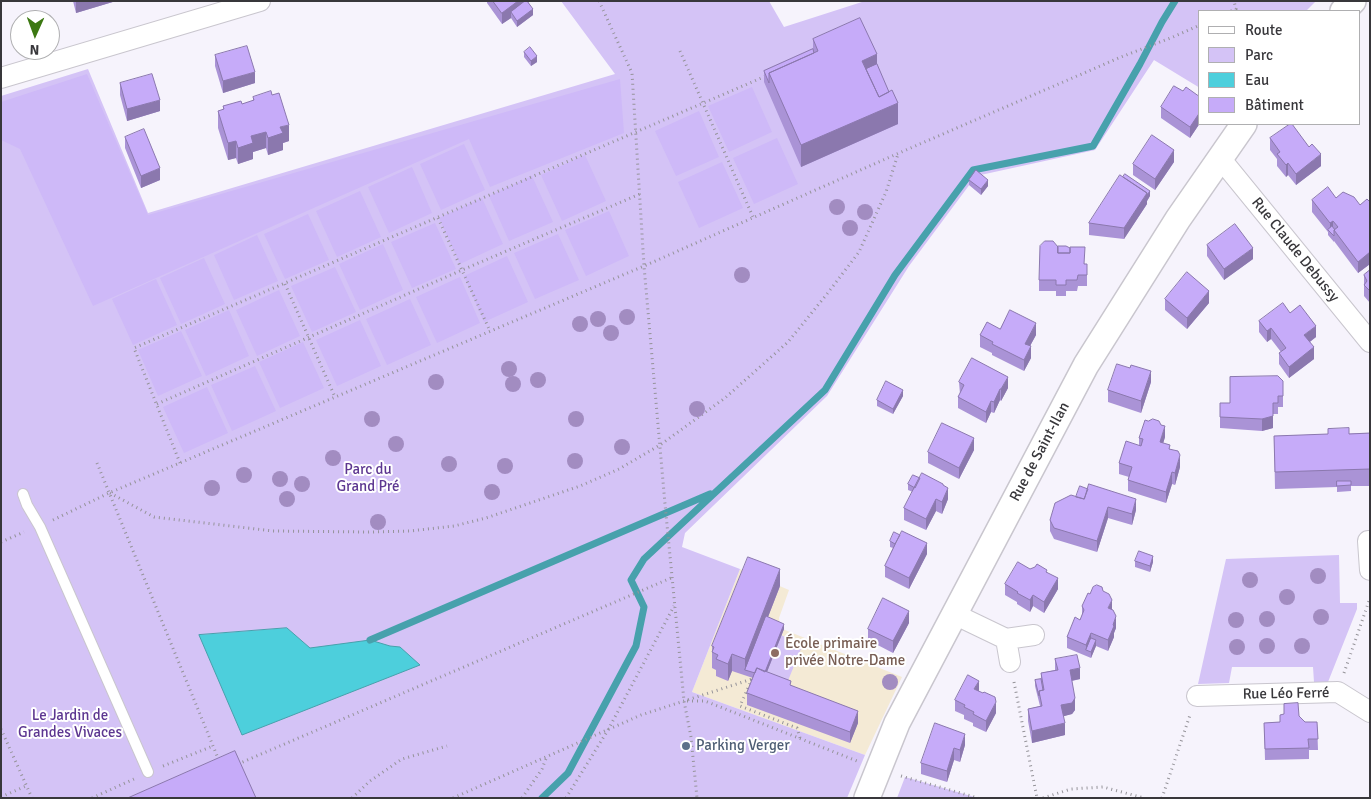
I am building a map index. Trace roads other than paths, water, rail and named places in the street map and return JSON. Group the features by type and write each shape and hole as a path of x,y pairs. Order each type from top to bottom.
{"street":[{"path":"1,78 260,1"},
{"path":"1344,10 1353,1"},
{"name":"Rue de Saint-Ilan","path":"867,798 897,723 1086,365 1178,219 1243,125"},
{"name":"Rue Claude Debussy","path":"1220,158 1370,342"},
{"path":"1370,541 1368,541 1370,570"},
{"path":"954,614 1006,639 1034,635"},
{"path":"1006,639 1010,662"},
{"name":"Rue Léo Ferré","path":"1197,696 1338,692 1370,712"}],"lane":[{"path":"23,494 40,527 148,772"}],"water":[{"path":"287,628 310,648 370,640 400,647 420,665 242,735 199,635"}],"waterway":[{"path":"542,798 568,773 636,646 644,607 631,580 644,559 825,390 895,275 973,170 1093,146 1175,1"},
{"path":"370,640 710,494"}],"place":[{"name":"École primaire privée Notre-Dame","path":"775,653"},
{"name":"Parking Verger","path":"686,746"}],"park label":[{"name":"Parc du Grand Pré","path":"368,478"},
{"name":"Le Jardin de Grandes Vivaces","path":"70,724"}]}
